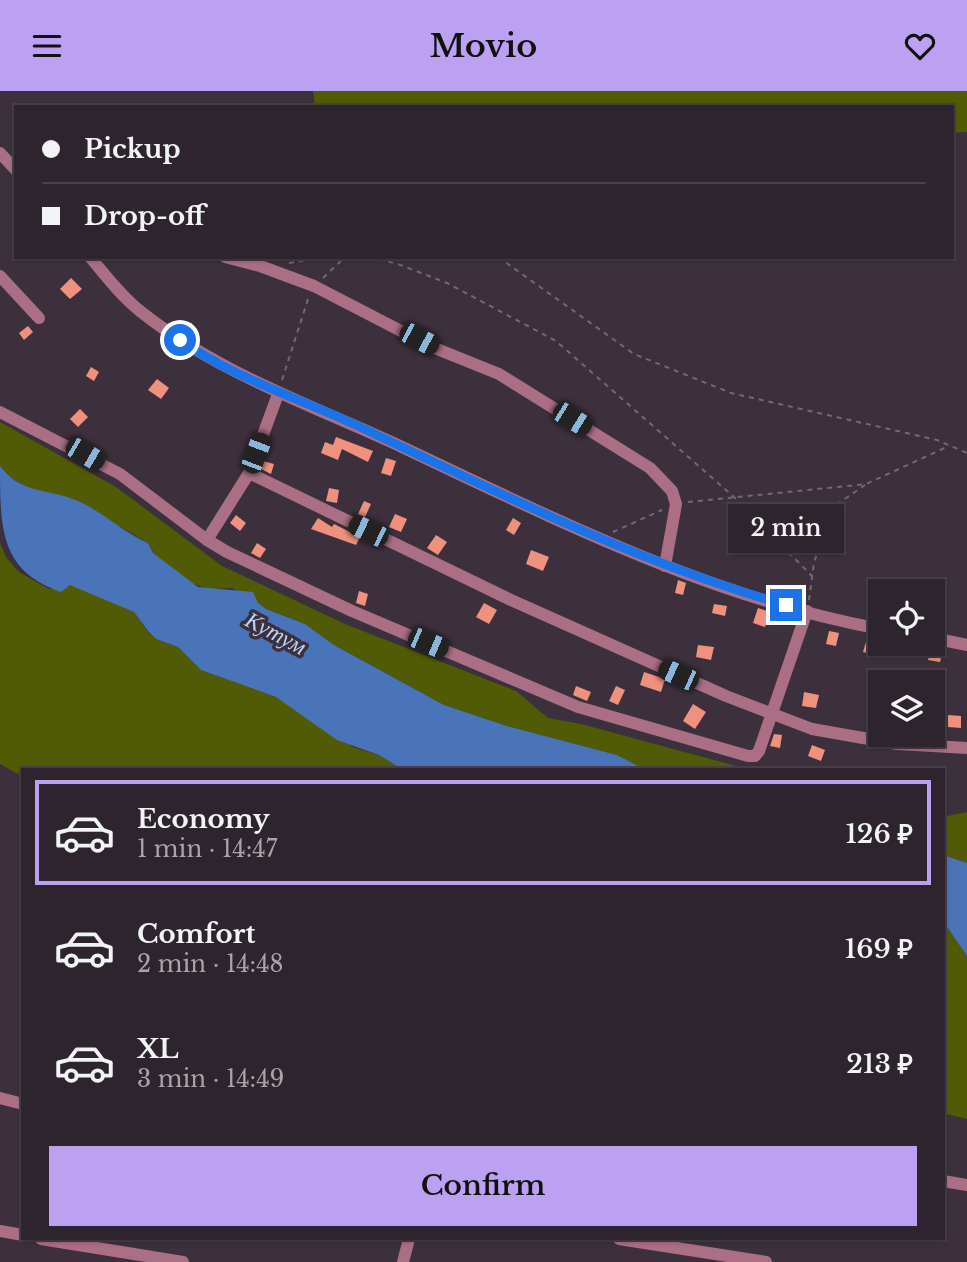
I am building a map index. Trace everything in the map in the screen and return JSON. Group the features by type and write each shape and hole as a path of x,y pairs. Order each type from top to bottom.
{"street":[{"path":"0,153 14,168"},
{"path":"92,259 140,311 200,354 278,394 340,418 604,543 665,566 807,611 868,626"},
{"path":"234,259 314,286 432,347 499,374 650,468 672,491 676,504 665,566"},
{"path":"0,276 39,318"},
{"path":"207,540 249,473 278,394"},
{"path":"0,412 120,474 207,540 352,611 578,707 748,756 755,756 759,751 807,611"},
{"path":"249,473 511,600 726,696 823,731 897,744 967,748"},
{"path":"945,640 967,645"},
{"path":"0,1098 21,1103"},
{"path":"945,1181 967,1185"},
{"path":"0,1231 21,1235"},
{"path":"47,1240 183,1262"},
{"path":"403,1262 409,1240"},
{"path":"626,1240 766,1262"}],"path":[{"path":"282,264 313,259"},
{"path":"278,394 303,306 314,286 343,259"},
{"path":"377,259 447,283 556,341 734,497 813,576"},
{"path":"501,259 634,354 731,393 950,446 967,453"},
{"path":"604,543 617,529 676,504 866,484 950,446"},
{"path":"807,611 813,576 836,505 875,479"}],"green space":[{"path":"313,91 967,91 967,132 954,133 954,105 315,105"},
{"path":"0,422 116,487 222,566 345,624 516,691 548,718 581,724 744,768 642,768 617,755 507,726 444,705 334,645 305,624 266,609 232,588 209,589 188,582 153,553 148,543 73,499 36,493 5,474 0,466"},
{"path":"0,543 6,557 19,572 40,584 50,589 70,585 81,587 134,612 156,639 178,647 201,670 276,697 353,747 379,755 400,768 21,768 21,776 0,764"},
{"path":"967,812 967,863 945,856 945,817"},
{"path":"945,924 967,956 967,1119 945,1114"}],"water":[{"name":"Кутум","path":"0,466 25,486 73,499 148,543 153,553 198,587 253,592 258,603 266,609 305,624 334,645 444,705 507,726 617,755 642,768 400,768 379,755 337,740 276,697 201,670 178,647 156,639 134,612 70,585 61,592 41,583 15,560 3,528"},
{"path":"945,856 967,863 967,956 945,924"}],"building":[{"path":"71,278 82,289 70,299 60,289"},
{"path":"28,326 33,332 24,340 19,333"},
{"path":"91,367 99,372 94,381 86,376"},
{"path":"157,379 169,388 161,399 148,390"},
{"path":"80,409 88,417 78,427 70,419"},
{"path":"336,437 373,451 368,462 342,449 338,460 321,453 325,442 333,445"},
{"path":"386,458 396,461 391,476 381,473"},
{"path":"263,461 274,464 271,474 261,469"},
{"path":"329,488 339,490 337,503 326,501"},
{"path":"364,501 371,504 365,517 358,514"},
{"path":"395,514 407,519 401,532 389,527"},
{"path":"236,515 246,523 240,531 230,523"},
{"path":"318,518 332,527 334,524 360,537 356,545 311,529"},
{"path":"513,518 521,523 514,535 506,530"},
{"path":"436,535 447,542 438,555 427,548"},
{"path":"257,543 266,549 260,558 251,553"},
{"path":"531,550 549,557 543,571 526,564"},
{"path":"678,580 686,583 683,595 675,593"},
{"path":"359,591 368,594 365,606 356,603"},
{"path":"484,603 497,610 489,624 476,617"},
{"path":"714,604 727,606 725,616 712,613"},
{"path":"758,608 770,612 765,627 753,623"},
{"path":"829,631 839,633 836,646 826,644"},
{"path":"868,635 868,653 863,652"},
{"path":"698,645 714,647 711,660 696,657"},
{"path":"929,656 941,656 940,662 928,660"},
{"path":"644,672 665,679 661,692 640,685"},
{"path":"576,686 591,692 587,701 573,695"},
{"path":"616,686 625,690 618,705 609,701"},
{"path":"804,692 819,695 816,708 802,706"},
{"path":"693,704 706,712 695,729 683,721"},
{"path":"948,715 961,716 961,728 948,727"},
{"path":"774,734 782,735 780,748 770,746"},
{"path":"812,745 825,750 821,761 808,756"}],"route":[{"path":"180,340 238,375 340,418 604,543 744,593 786,605"}]}
